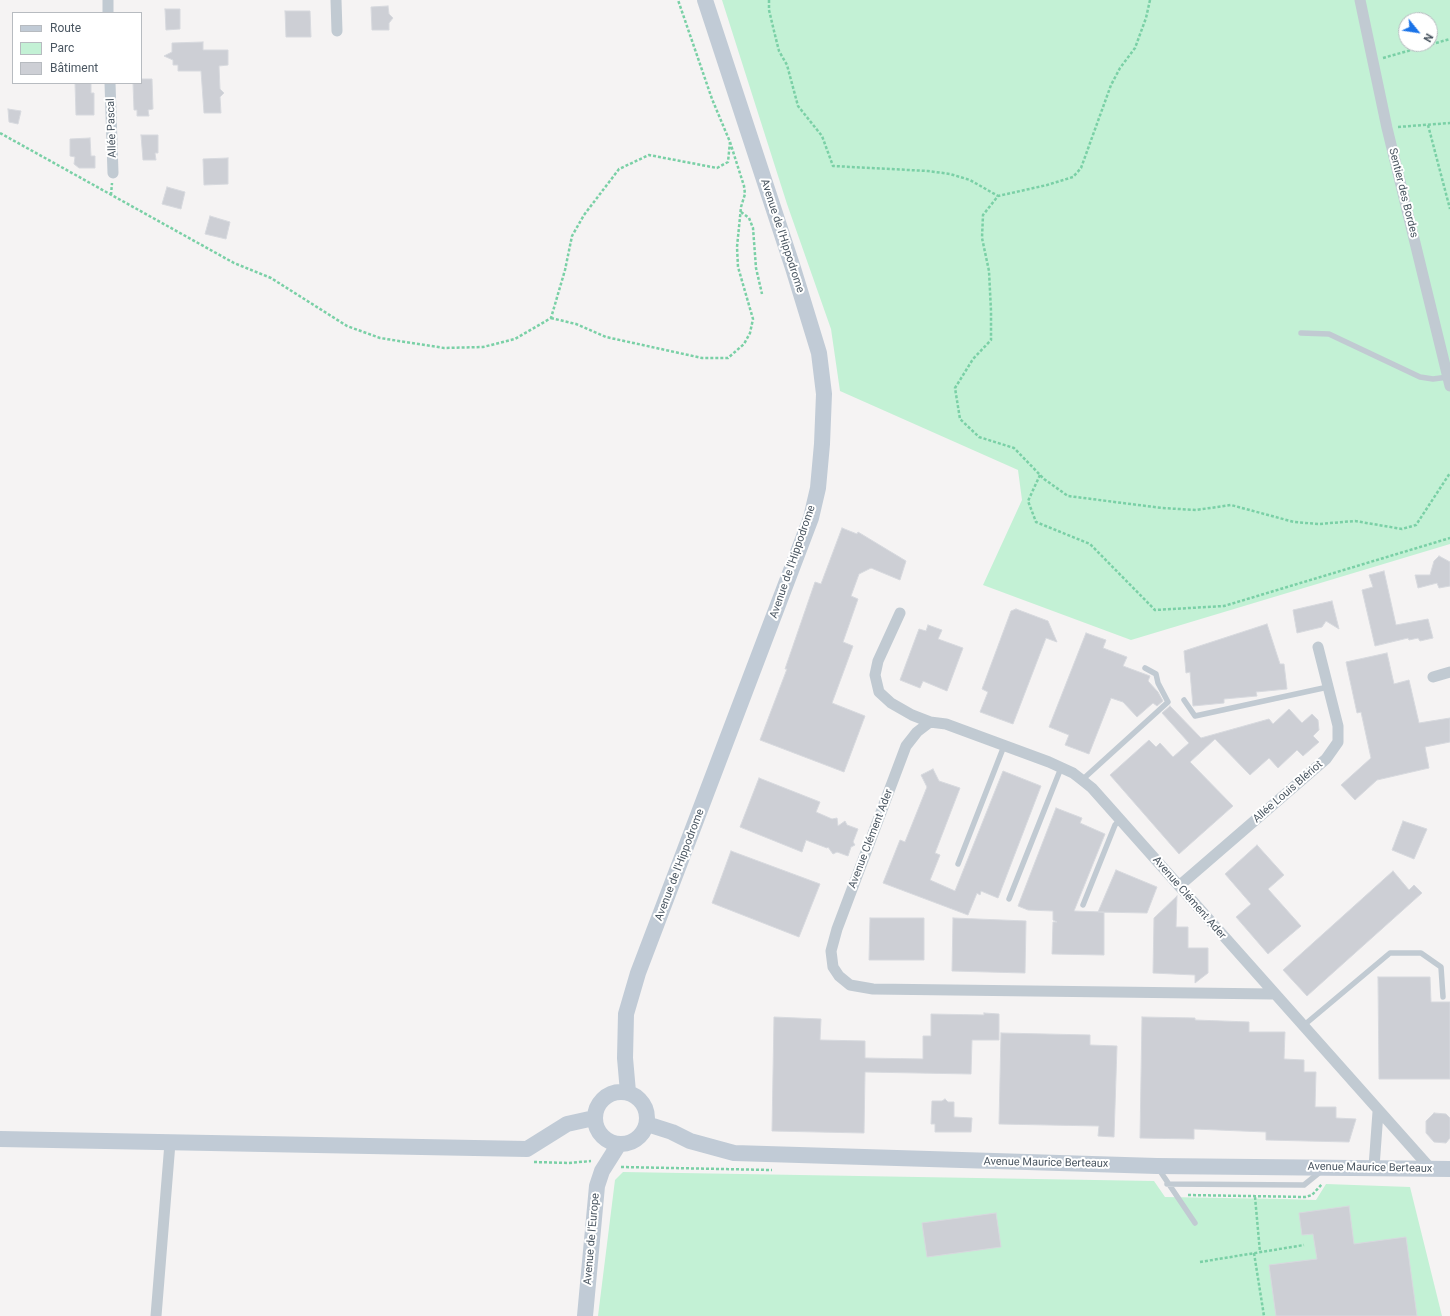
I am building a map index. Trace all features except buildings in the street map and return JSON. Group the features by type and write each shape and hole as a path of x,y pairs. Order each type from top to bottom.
{"main road":[{"name":"Avenue de l'Hippodrome","path":"628,1092 625,1058 626,1014 638,973 811,518 818,488 822,450 824,394 819,352 705,0"},
{"path":"616,1092 628,1092 636,1096 644,1105 648,1116 647,1124 639,1137 633,1141 619,1144 604,1138 596,1126 594,1118 599,1102 605,1096 616,1092"},
{"path":"0,1139 527,1149 567,1124 594,1118"},
{"name":"Avenue Maurice Berteaux","path":"647,1124 672,1132 690,1141 734,1153 1157,1166 1326,1175 1374,1167 1450,1169"},
{"name":"Avenue de l'Europe","path":"585,1316 597,1186 602,1171 619,1144"}],"street":[{"path":"108,0 108,12"},
{"path":"336,0 337,31"},
{"name":"Sentier des Bordes","path":"1360,0 1387,128 1449,382"},
{"name":"Allée Pascal","path":"110,84 113,173"},
{"path":"900,613 878,661 875,676 879,692 892,703 912,715 930,722"},
{"name":"Allée Louis Blériot","path":"1179,886 1326,759 1338,742 1338,726 1318,647"},
{"path":"1433,677 1450,672"},
{"name":"Avenue Clément Ader","path":"1273,994 873,989 850,985 839,976 833,967 831,951 837,928 906,746 917,732 930,722 946,724 1061,768 1082,780 1120,820 1378,1112 1431,1169"},
{"path":"1374,1167 1378,1112"},
{"path":"156,1316 170,1143"}],"lane":[{"path":"1301,333 1329,334 1420,377 1449,382"},
{"path":"1082,780 1168,702 1158,683 1156,674 1145,668"},
{"path":"1184,700 1195,716 1328,687"},
{"path":"958,864 1004,746"},
{"path":"1009,899 1061,768"},
{"path":"1083,905 1116,826 1120,820"},
{"path":"1302,1026 1390,953 1421,953 1441,967 1443,997"},
{"path":"1157,1166 1167,1184 1195,1223"},
{"path":"1167,1184 1304,1185 1326,1175"}],"path":[{"path":"551,318 576,324 606,337 702,358 728,358 744,344 750,333 753,319 738,266 737,247 741,212 745,194 744,186 730,142 712,99 678,0"},
{"path":"769,0 769,10 779,51 787,66 798,106 822,136 833,166 928,171 950,174 970,180 998,196"},
{"path":"1150,0 1146,18 1135,48 1120,68 1111,85 1081,168 1073,177 1048,185 998,196 983,215 982,238 989,271 991,311 990,340 973,359 955,388 960,419 979,437 1014,448 1040,475 1068,496 1112,503 1196,510 1231,505 1294,522 1319,524 1355,521 1402,529 1416,525 1450,473"},
{"path":"1373,60 1450,39"},
{"path":"1387,128 1450,123"},
{"path":"1428,125 1450,209"},
{"path":"0,133 234,263 271,278 346,326 380,338 444,348 484,347 515,340 551,318 565,270 572,236 584,215 619,169 649,155 717,168 728,162 730,142"},
{"path":"741,212 749,218 753,228 756,268 762,294"},
{"path":"1040,475 1028,501 1036,522 1090,544 1155,610 1224,606 1450,538"},
{"path":"619,1166 775,1170"},
{"path":"1175,1195 1305,1197 1312,1194 1326,1175"},
{"path":"1255,1196 1260,1252"},
{"path":"1200,1262 1304,1245"},
{"path":"1254,1253 1264,1316"}],"green space":[{"path":"722,0 1450,0 1450,544 1131,640 983,585 1022,500 1018,470 840,391 831,329 787,204"},
{"path":"623,1172 1154,1181 1165,1197 1316,1200 1326,1184 1410,1187 1442,1316 598,1316 615,1180"}]}
